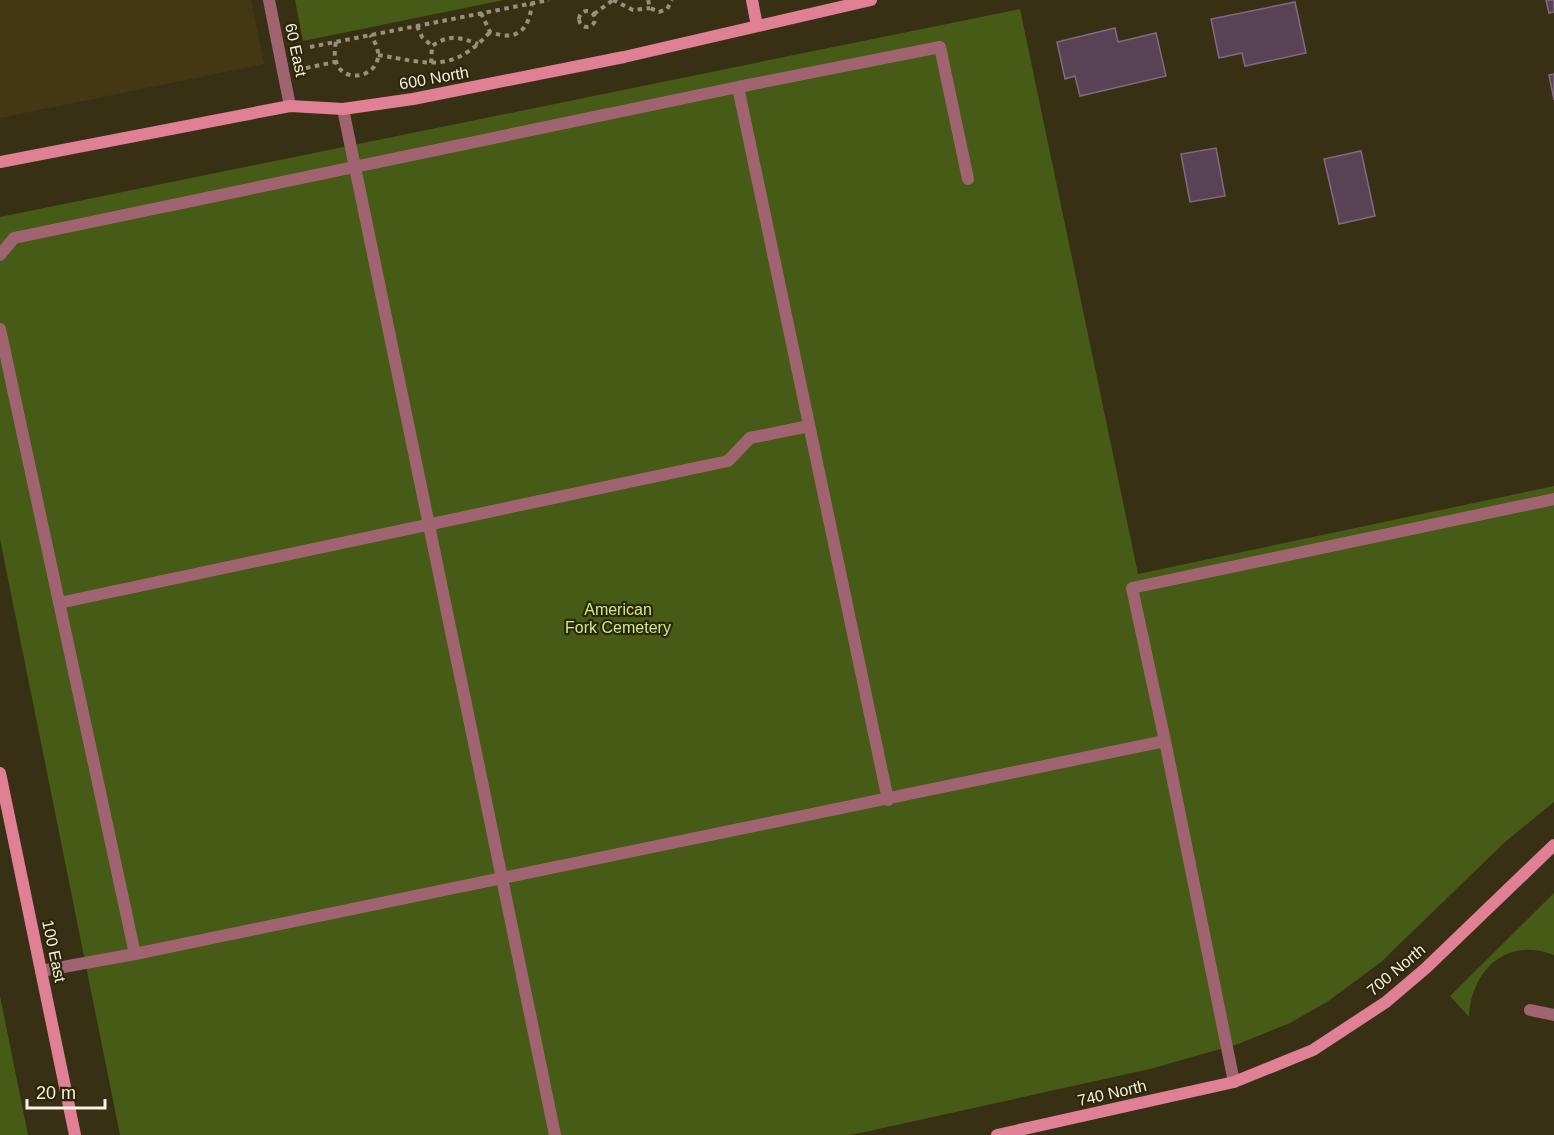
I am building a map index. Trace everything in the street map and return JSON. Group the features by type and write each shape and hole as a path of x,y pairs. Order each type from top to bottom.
{"street":[{"name":"60 East","path":"268,0 290,106"},
{"path":"752,0 757,26"},
{"name":"600 North","path":"0,162 290,106 343,109 487,85 624,57 871,0"},
{"path":"0,255 14,238 940,47 968,178"},
{"path":"738,87 888,800"},
{"path":"343,109 555,1135"},
{"path":"0,329 135,954"},
{"path":"59,603 728,461 750,438 809,426"},
{"path":"1234,1082 1132,588 1554,499"},
{"path":"41,971 135,954 888,800 1165,741"},
{"name":"100 East","path":"0,773 75,1135"},
{"name":"700 North","path":"1234,1082 1312,1050 1386,1002 1426,968 1554,845"},
{"path":"1530,1010 1554,1015"},
{"name":"740 North","path":"997,1135 1234,1082"}],"path":[{"path":"310,47 549,0"},
{"path":"594,14 613,0 633,10 650,8 663,11 670,7 672,0"},
{"path":"648,0 650,8"},
{"path":"490,32 508,36 522,30 530,22 532,3"},
{"path":"590,11 594,14 595,19 591,27 582,26 579,21 582,12 590,11"},
{"path":"481,13 490,32"},
{"path":"417,26 422,36 432,46 431,63"},
{"path":"378,55 446,63 464,55 490,32"},
{"path":"336,42 335,62 344,73 358,76 371,70 378,55 377,44 370,35"},
{"path":"432,46 447,36 462,37 478,44"},
{"path":"306,68 335,62"}],"shaded area":[{"path":"0,0 251,0 264,64 0,118"}],"green space":[{"path":"295,0 504,0 303,41"},
{"name":"American Fork Cemetery","path":"1020,9 1138,574 1554,486 1554,802 1505,842 1381,962 1327,1002 1290,1023 1238,1044 1150,1069 851,1135 120,1135 0,539 0,217"},
{"path":"1554,893 1554,955 1537,950 1521,950 1495,961 1484,972 1477,985 1471,1000 1469,1017 1450,996"},
{"path":"0,996 28,1135 0,1135"}],"building":[{"path":"1546,0 1554,0 1554,12 1549,13"},
{"path":"1295,2 1306,53 1245,66 1242,53 1219,58 1211,19"},
{"path":"1115,28 1118,42 1156,33 1166,76 1080,96 1075,76 1065,79 1057,42"},
{"path":"1554,74 1554,100 1549,75"},
{"path":"1216,148 1225,196 1190,202 1181,154"},
{"path":"1361,151 1375,216 1339,224 1324,159"}]}
